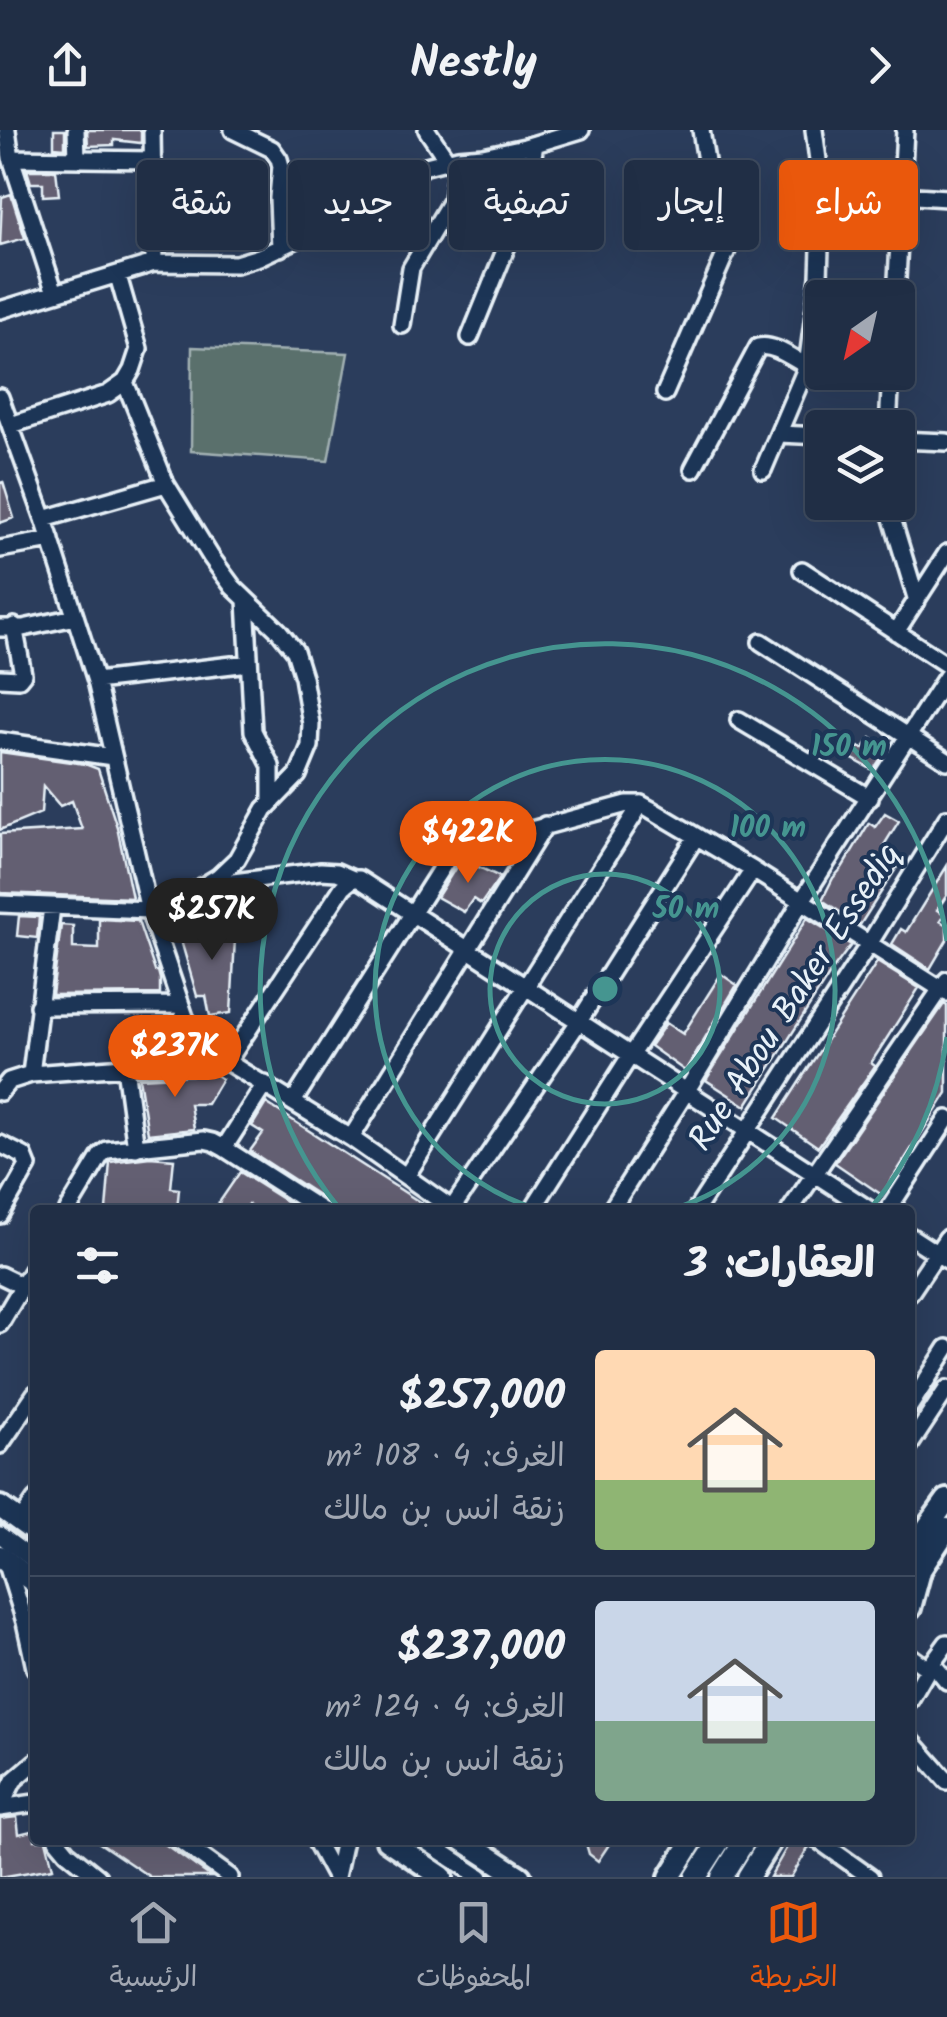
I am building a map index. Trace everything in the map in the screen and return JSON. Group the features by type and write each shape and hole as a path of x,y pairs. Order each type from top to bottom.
{"main road":[{"path":"915,1565 947,1500"},
{"path":"0,1507 28,1527"},
{"path":"915,1567 947,1529"},
{"path":"3,1559 30,1578"},
{"path":"394,1845 442,1877"},
{"path":"471,1845 520,1877"},
{"path":"670,1877 691,1845"},
{"path":"696,1877 717,1845"},
{"path":"722,1877 742,1845"},
{"path":"748,1877 768,1845"}],"street":[{"path":"6,130 11,158 54,293"},
{"path":"76,130 77,160"},
{"path":"152,130 153,160"},
{"path":"232,130 272,149 279,159 280,248"},
{"path":"402,325 411,268 452,199 453,159 427,130"},
{"path":"0,310 154,263 236,264 325,226 426,166 535,144 580,130"},
{"path":"665,393 731,241 729,230 700,202 706,167 701,130"},
{"path":"814,130 818,160"},
{"path":"903,160 905,130"},
{"path":"470,338 526,199 535,144"},
{"path":"11,158 137,160"},
{"path":"918,197 947,198"},
{"path":"154,250 154,263"},
{"path":"819,280 820,250"},
{"path":"897,280 898,250"},
{"path":"12,425 108,394 125,382 139,349 118,276"},
{"path":"694,468 758,347 772,347 805,365"},
{"path":"763,470 805,371"},
{"path":"0,904 148,910 204,886 237,859 270,802 291,784 303,766 310,746 311,724 302,668 295,650 211,558 166,484 125,382"},
{"path":"0,397 96,682 148,910 185,1018 199,1039 226,1062 351,1138 446,1205"},
{"path":"779,434 805,435"},
{"path":"915,441 947,442"},
{"path":"44,519 166,484"},
{"path":"892,520 916,600"},
{"path":"0,550 51,540"},
{"path":"896,632 947,553"},
{"path":"802,570 947,665"},
{"path":"246,600 253,731 271,766 270,802"},
{"path":"0,678 19,678 23,674 7,627 24,628 75,617"},
{"path":"761,642 947,761"},
{"path":"96,682 249,663"},
{"path":"614,1205 801,902 947,676"},
{"path":"739,720 870,798"},
{"path":"0,741 113,757"},
{"path":"407,1175 641,804"},
{"path":"294,1102 440,867 455,853 545,825 641,804 945,987 793,1205"},
{"name":"Rue Abou Baker Essediq","path":"699,1205 947,818"},
{"path":"351,1138 545,825"},
{"path":"456,1205 696,837"},
{"path":"535,1205 753,870"},
{"path":"204,886 321,872 338,872 359,879 862,1205"},
{"path":"226,1062 352,879"},
{"path":"31,1074 52,907"},
{"path":"38,1006 181,1006"},
{"path":"0,1092 10,1080 31,1074 226,1062"},
{"path":"125,1066 136,1148"},
{"path":"224,1148 265,1084"},
{"path":"891,1205 947,1120"},
{"path":"71,1205 104,1152 204,1140 224,1148 311,1205"},
{"path":"0,1144 24,1156 28,1166 0,1216"},
{"path":"915,1287 942,1257 947,1238"},
{"path":"915,1239 942,1257"},
{"path":"0,1276 29,1289 0,1324"},
{"path":"915,1398 947,1348"},
{"path":"915,1437 947,1389"},
{"path":"0,1445 30,1401"},
{"path":"0,1536 30,1557"},
{"path":"3,1559 30,1622"},
{"path":"915,1692 947,1643"},
{"path":"915,1658 947,1681"},
{"path":"915,1745 947,1781"},
{"path":"0,1808 14,1780 30,1766"},
{"path":"0,1808 30,1804"},
{"path":"61,1845 77,1871 98,1877"},
{"path":"186,1845 230,1877"},
{"path":"318,1845 335,1877"},
{"path":"335,1877 343,1845"},
{"path":"432,1845 480,1877"},
{"path":"825,1845 870,1877"}],"green space":[{"path":"192,347 348,353 328,461 191,451"}],"building":[{"path":"54,130 65,130 65,148 54,147"},
{"path":"87,130 141,130 141,143 114,140 114,145 88,146"},
{"path":"27,170 56,170 59,195 43,196 43,183 31,183"},
{"path":"11,194 25,238 0,245 2,197"},
{"path":"3,482 14,518 0,523 0,483"},
{"path":"871,738 879,744 876,750 884,754 873,770 851,758"},
{"path":"0,752 98,769 117,827 132,898 0,893 0,834 82,829 72,801 60,806 43,786 41,813 0,830"},
{"path":"885,813 899,821 884,845 896,852 894,856 901,861 860,925 822,900 869,823 875,827"},
{"path":"466,861 500,877 481,904 473,899 464,912 437,897 456,867"},
{"path":"947,866 947,895 937,910 944,915 940,921 947,925 947,940 930,969 892,944 901,929 906,932"},
{"path":"19,916 39,917 37,938 17,936"},
{"path":"807,918 851,945 746,1106 706,1080"},
{"path":"99,919 138,921 158,971 160,994 52,995 61,925 73,926 73,948 99,949"},
{"path":"236,920 231,1013 210,1016 206,996 197,996 178,930"},
{"path":"877,962 919,988 871,1063 875,1066 818,1147 776,1118"},
{"path":"721,974 737,985 685,1071 650,1046 666,1023 683,1034"},
{"path":"944,1004 947,1093 882,1195 835,1163"},
{"path":"214,1074 222,1079 207,1104 190,1104 194,1129 148,1134 139,1078"},
{"path":"266,1103 424,1205 329,1205 250,1151 263,1133 252,1126"},
{"path":"150,1157 174,1159 171,1188 179,1189 177,1205 106,1205 110,1162"},
{"path":"240,1172 292,1205 248,1204 217,1205"},
{"path":"17,1817 19,1834 30,1831 30,1845 47,1845 53,1868 0,1877 0,1819"},
{"path":"102,1845 166,1845 211,1877 150,1877"},
{"path":"586,1845 609,1845 598,1861 589,1854"},
{"path":"788,1845 808,1845 791,1877 770,1877"}]}
